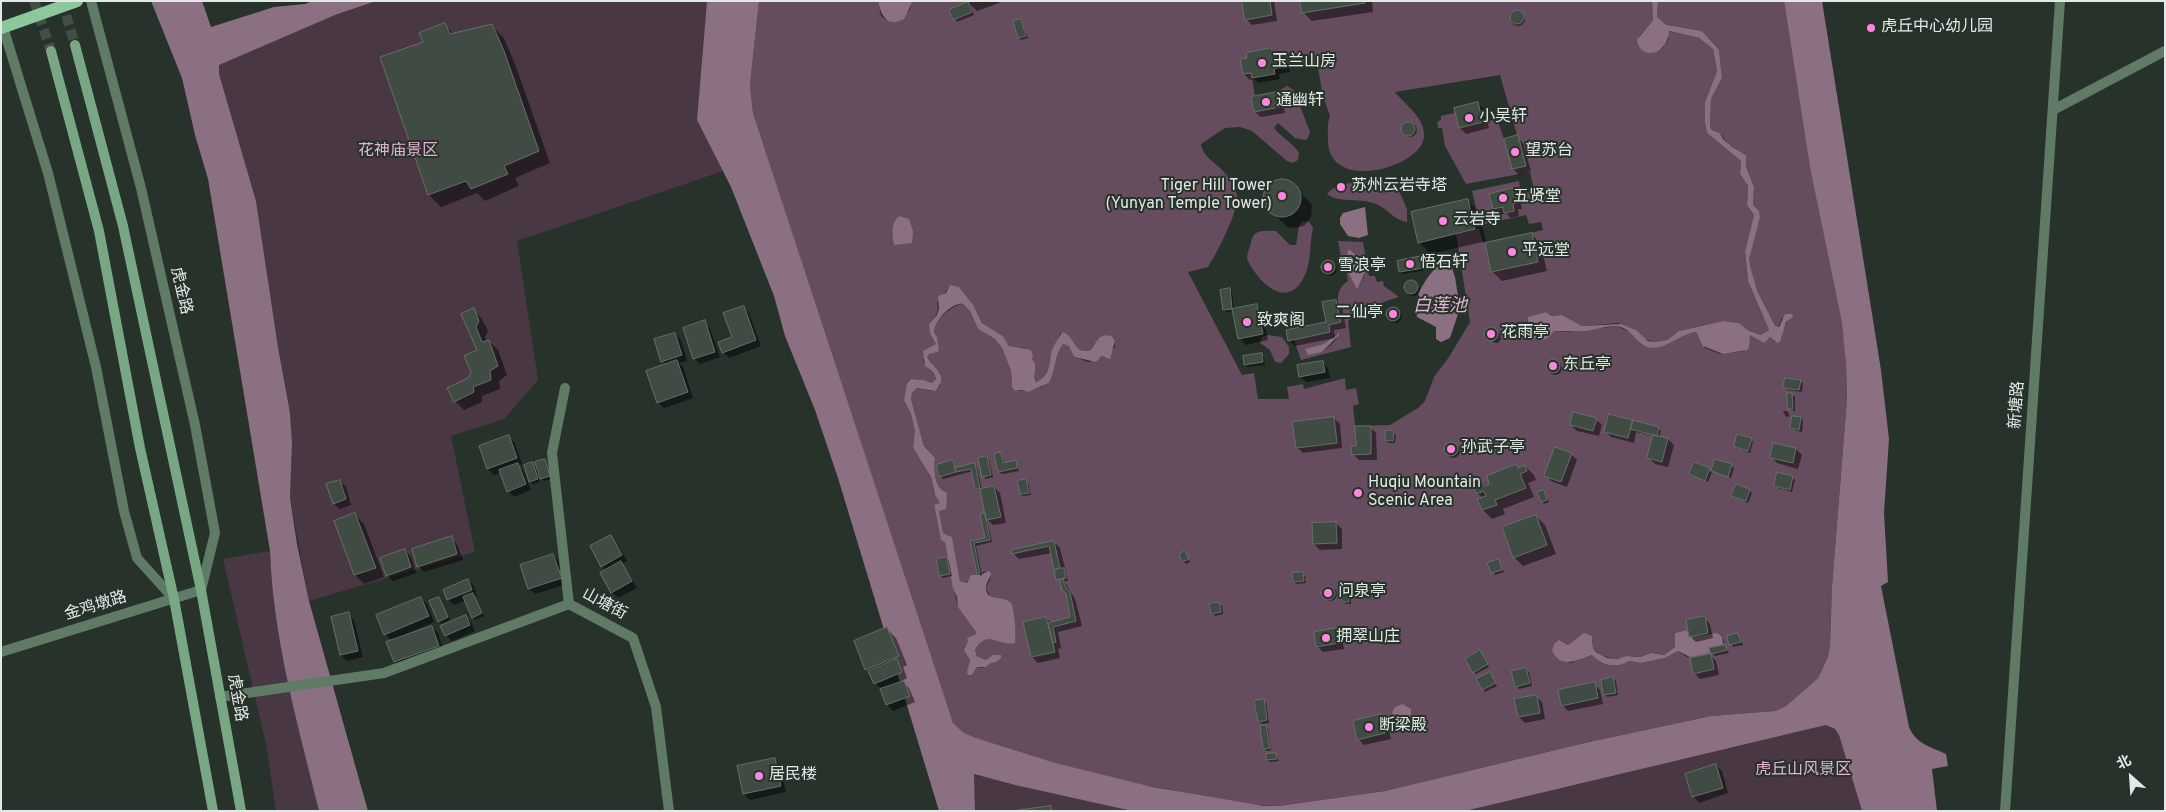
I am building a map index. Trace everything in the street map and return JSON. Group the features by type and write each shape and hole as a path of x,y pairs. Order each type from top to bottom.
{"main road":[{"path":"2,28 77,1"},
{"name":"虎金路","path":"75,45 123,226 201,590 241,811"},
{"path":"50,51 99,231 140,448 174,599 213,811"}],"street":[{"name":"虎金路","path":"90,1 141,188 196,425 215,534 201,590"},
{"name":"新塘路","path":"2005,811 2060,1"},
{"path":"2,28 48,173 96,367 124,511 137,558 174,599"},
{"path":"2053,110 2165,51"},
{"name":"山塘街","path":"565,388 552,453 569,604 633,638 656,707 669,811"},
{"name":"金鸡墩路","path":"1,652 201,590"},
{"path":"220,697 384,673 569,604"}],"green space":[{"name":"花神庙景区","path":"376,1 707,1 697,120 723,171 517,241 538,380 504,419 451,436 475,552 309,601 290,498 292,443 290,413 256,201 219,74 219,64 335,15"},
{"path":"270,551 272,584 281,649 319,811 276,811 266,744 223,559"},
{"name":"虎丘山风景区","path":"1826,725 1835,729 1839,735 1862,811 1465,811"},
{"path":"974,774 1015,785 1132,811 975,811"}],"shaded area":[{"name":"Huqiu Mountain Scenic Area","path":"759,1 878,1 881,16 886,20 909,11 913,1 1652,1 1653,20 1639,37 1643,50 1652,53 1663,48 1668,40 1668,31 1699,38 1713,49 1717,71 1705,102 1705,123 1707,133 1741,161 1740,174 1748,186 1747,205 1754,215 1745,251 1748,281 1769,330 1761,335 1749,331 1739,323 1723,321 1679,331 1667,340 1654,342 1645,339 1633,329 1618,323 1582,326 1562,315 1551,316 1546,312 1528,317 1526,327 1533,337 1550,335 1554,331 1573,332 1617,326 1631,333 1644,346 1652,348 1662,346 1684,334 1696,332 1705,348 1720,354 1744,351 1750,335 1768,339 1770,337 1775,342 1782,337 1781,334 1788,320 1782,318 1778,327 1775,326 1762,303 1751,277 1749,260 1760,218 1753,205 1754,187 1746,167 1746,155 1729,145 1720,133 1712,130 1710,127 1711,99 1722,78 1719,50 1702,31 1667,25 1657,17 1658,1 1784,1 1810,168 1843,322 1846,365 1847,399 1832,586 1830,645 1828,657 1818,678 1786,706 1775,711 1711,716 1589,742 1385,791 1279,806 1230,801 1098,775 1016,753 964,733 953,723 937,677 753,113 750,85","holes":["1317,62 1323,96 1330,116 1328,139 1332,156 1343,167 1358,171 1376,170 1393,165 1409,157 1420,147 1424,136 1421,123 1414,112 1395,92 1500,75 1517,135 1504,139 1497,119 1483,122 1478,102 1454,108 1454,113 1441,116 1441,120 1437,122 1438,128 1442,128 1445,146 1466,184 1530,172 1534,190 1521,193 1519,181 1472,191 1480,225 1526,215 1529,224 1541,222 1543,230 1483,243 1479,228 1456,234 1470,322 1449,357 1434,377 1425,401 1418,408 1390,425 1355,426 1353,406 1359,404 1356,388 1346,390 1345,378 1304,389 1303,384 1287,387 1289,399 1258,399 1254,373 1242,375 1188,272 1208,267 1230,225 1237,200 1235,188 1230,180 1206,155 1201,144 1225,128 1240,127 1252,131 1287,161 1293,163 1298,160 1299,153 1274,128 1278,123 1295,138 1305,140 1308,138 1310,132 1294,90 1287,86 1277,92 1280,107 1254,112 1251,97 1255,96 1252,78 1275,74 1274,68","949,287 961,290 976,309 982,323 1003,336 1009,346 1025,349 1032,359 1036,382 1047,373 1052,352 1060,334 1066,333 1078,349 1086,351 1091,350 1094,344 1112,336 1115,341 1115,347 1105,357 1102,355 1101,358 1089,362 1074,357 1069,345 1063,344 1058,353 1049,383 1036,389 1019,391 1015,391 1012,387 1011,371 1002,348 995,339 978,329 970,311 963,304 955,306 935,325 934,330 938,352 928,354 936,344 929,324 937,312 937,303","928,355 927,357 940,373 940,386 932,391 917,388 912,393 911,399 924,446 935,458 937,483 947,494 939,511 943,533 952,537 960,581 966,583 970,578 986,571 990,579 986,588 990,596 1014,611 1015,642 984,640 975,650 977,656 986,660 993,655 983,668 977,667 972,675 968,669 970,660 965,647 976,632 957,603 945,541 941,539 934,506 941,503 934,493 931,477 913,448 914,420 905,400 911,379 932,383 936,379 934,373 929,370 923,361","1687,630 1689,638 1710,633 1722,637 1725,644 1709,648 1710,653 1687,657 1678,651 1665,658 1641,663 1629,661 1618,665 1610,665 1592,655 1571,663 1557,658 1563,642 1568,645 1576,639 1593,639 1593,648 1601,655 1614,659 1640,657 1651,653 1664,655 1675,647 1675,633","1395,707 1411,709 1410,718 1405,721 1396,720 1392,715"]},
{"path":"1370,180 1397,186 1407,209 1407,222 1398,219 1373,203 1336,198 1327,194 1335,187 1341,185"},
{"path":"1303,221 1309,222 1313,228 1307,271 1298,286 1292,291 1286,293 1279,292 1266,284 1248,262 1247,255 1252,239 1258,232 1276,231 1290,245 1296,245 1299,226"},
{"path":"1338,241 1363,242 1369,276 1375,276 1377,282 1383,281 1384,286 1399,297 1377,304 1367,313 1359,313 1348,321 1351,347 1301,360 1294,340 1330,332 1329,325 1341,322 1338,294 1343,285 1348,281 1346,266 1342,263","holes":["1349,249 1365,263 1365,274 1357,290 1347,260","1336,334 1339,334 1334,342 1322,352 1305,349 1323,344"]},
{"path":"1268,335 1282,337 1289,347 1289,354 1281,363 1275,362 1270,350 1260,343 1262,337"}],"water":[{"path":"151,1 202,1 211,27 274,7 305,4 312,1 376,1 335,15 219,65 219,74 256,201 290,413 292,443 290,498 297,544 309,601 368,811 319,811 281,649 272,584 270,551 208,179 195,135 182,78"},
{"path":"707,1 759,1 750,85 753,113 953,723 964,733 979,739 1055,763 1153,787 1264,806 1279,806 1385,791 1589,742 1711,716 1775,711 1786,706 1818,678 1828,657 1830,645 1832,586 1847,399 1846,365 1842,322 1810,168 1784,1 1822,1 1881,370 1889,439 1884,513 1888,582 1881,586 1909,727 1920,741 1946,754 1948,766 1932,769 1937,811 1862,811 1839,735 1835,729 1826,725 1465,811 1132,811 974,774 975,811 939,811 838,478 815,410 785,336 774,296 731,187 697,120"},
{"path":"878,1 913,1 904,19 893,22 883,16"},
{"path":"1652,1 1658,1 1657,17 1667,25 1702,31 1719,50 1722,78 1711,99 1710,127 1712,130 1720,133 1723,139 1732,147 1746,155 1746,167 1754,187 1753,205 1759,211 1760,218 1749,259 1757,291 1775,326 1779,327 1785,314 1792,314 1793,317 1786,322 1780,342 1777,343 1770,337 1764,343 1750,335 1747,350 1723,354 1703,346 1696,332 1685,335 1663,346 1652,348 1643,345 1622,327 1616,326 1585,331 1554,331 1543,340 1534,337 1527,330 1528,317 1546,312 1551,316 1562,315 1582,326 1621,324 1636,330 1648,341 1654,342 1667,340 1679,331 1723,321 1739,323 1749,331 1761,335 1769,330 1748,281 1745,251 1754,215 1747,205 1748,186 1740,174 1741,161 1707,133 1705,123 1705,102 1717,71 1713,49 1699,38 1669,31 1664,46 1659,51 1648,53 1643,51 1637,40 1653,20"},
{"path":"1365,207 1368,235 1359,238 1348,236 1340,224 1340,218 1343,213"},
{"path":"899,216 909,219 913,231 912,243 894,245 893,225"},
{"path":"1349,249 1365,263 1367,268 1357,290 1347,265 1346,259"},
{"name":"白莲池","path":"1447,261 1450,262 1455,277 1460,308 1450,338 1441,342 1436,339 1436,327 1417,317 1416,313 1422,302 1418,294 1423,284 1437,267"},
{"path":"950,285 959,287 974,306 982,323 1003,336 1009,346 1031,350 1035,365 1036,382 1046,374 1053,349 1063,332 1067,334 1078,348 1085,351 1091,350 1099,338 1104,336 1112,336 1115,341 1110,359 1102,356 1096,362 1074,357 1069,346 1063,344 1058,353 1049,383 1028,392 1022,390 1015,391 1012,387 1011,371 1002,348 995,339 978,329 970,311 963,304 949,309 937,323 934,332 939,349 938,352 929,354 927,357 939,372 941,381 935,391 917,388 912,393 911,399 924,446 935,458 937,483 947,493 946,509 939,511 943,533 952,537 960,581 967,583 971,575 980,575 988,571 991,573 986,586 987,592 992,597 1004,599 1011,603 1014,616 1015,643 1009,644 989,639 984,640 975,650 977,656 986,660 993,655 1001,655 1001,658 986,667 977,667 972,675 968,675 967,672 970,660 964,650 968,641 967,638 975,635 976,632 958,607 945,542 941,540 934,505 940,503 935,495 931,477 913,448 915,430 911,414 904,400 907,384 911,379 932,383 936,379 934,373 925,366 923,351 936,344 930,333 929,324 937,315 939,309 938,296 946,293"},
{"path":"1339,333 1322,352 1308,355 1305,349 1323,344"},
{"path":"1687,630 1689,637 1717,633 1722,637 1725,644 1709,648 1710,653 1690,657 1678,651 1665,658 1641,663 1629,661 1614,666 1601,662 1592,655 1575,661 1564,662 1555,656 1552,650 1554,644 1559,640 1568,645 1584,633 1592,636 1593,648 1596,652 1607,658 1640,657 1651,653 1664,655 1675,647 1675,633"},
{"path":"1403,704 1411,709 1411,715 1405,721 1396,720 1392,712 1395,707"}],"building":[{"path":"1242,1 1270,1 1272,15 1245,20"},
{"path":"1300,1 1365,1 1365,3 1302,13"},
{"path":"968,2 972,12 953,20 949,10"},
{"path":"1517,10 1522,12 1524,17 1522,22 1517,24 1512,22 1510,17 1512,12"},
{"path":"1021,19 1026,36 1018,38 1013,21"},
{"path":"445,23 450,34 492,24 504,51 539,151 504,166 508,174 471,189 466,181 428,195 380,57 423,42 419,33"},
{"name":"玉兰山房","path":"1271,48 1273,53 1282,52 1285,66 1274,69 1275,74 1252,78 1251,73 1243,74 1240,59 1247,58 1246,53"},
{"name":"通幽轩","path":"1277,92 1280,107 1254,112 1251,97"},
{"name":"小吴轩","path":"1478,102 1483,122 1459,128 1454,108"},
{"path":"1408,122 1413,124 1415,129 1413,134 1408,136 1403,134 1401,129 1403,124"},
{"name":"望苏台","path":"1518,135 1526,166 1512,169 1504,139"},
{"name":"Tiger Hill Tower (Yunyan Temple Tower)","path":"1282,179 1289,180 1295,185 1300,191 1300,205 1295,211 1289,216 1282,217 1275,216 1269,211 1264,205 1263,198 1264,191 1269,185 1275,180"},
{"name":"五贤堂","path":"1513,188 1517,203 1513,204 1514,211 1504,213 1503,207 1493,209 1489,194"},
{"name":"云岩寺","path":"1468,199 1475,229 1418,243 1411,212"},
{"name":"平远堂","path":"1532,233 1538,262 1491,272 1485,243"},
{"name":"悟石轩","path":"1422,256 1424,268 1399,272 1397,261"},
{"name":"雪浪亭","path":"1328,260 1333,262 1335,267 1333,272 1328,274 1323,272 1321,267 1323,262"},
{"path":"1411,280 1416,282 1418,287 1416,292 1411,294 1406,292 1404,287 1406,282"},
{"path":"1230,288 1232,309 1223,310 1220,290"},
{"path":"1336,300 1341,322 1329,325 1330,332 1288,341 1286,330 1326,322 1322,302"},
{"name":"致爽阁","path":"1257,304 1263,334 1238,339 1232,309"},
{"path":"744,306 756,340 722,353 718,342 732,337 723,313"},
{"name":"二仙亭","path":"1393,307 1398,309 1400,314 1398,319 1393,321 1388,319 1386,314 1388,309"},
{"path":"474,308 479,321 476,327 482,342 489,340 498,366 490,371 491,380 473,387 474,392 454,402 447,388 468,378 471,372 464,356 477,350 461,314"},
{"path":"705,320 715,352 693,359 683,328"},
{"name":"花雨亭","path":"1491,327 1496,329 1498,334 1496,339 1491,341 1486,339 1484,334 1486,329"},
{"path":"675,333 682,355 661,362 654,339"},
{"path":"1262,353 1263,362 1244,365 1243,356"},
{"name":"东丘亭","path":"1553,359 1558,361 1560,366 1558,371 1553,373 1548,371 1546,366 1548,361"},
{"path":"677,360 688,392 657,403 646,371"},
{"path":"1323,361 1325,372 1299,377 1297,365"},
{"path":"1785,378 1801,380 1799,390 1783,388"},
{"path":"1787,393 1792,393 1793,409 1788,409"},
{"path":"1573,412 1597,418 1593,431 1570,425"},
{"path":"1609,414 1633,420 1628,438 1604,432"},
{"path":"1792,416 1801,417 1799,430 1790,428"},
{"path":"1334,417 1337,443 1296,448 1292,422"},
{"path":"1633,420 1659,427 1657,436 1630,429"},
{"path":"1355,426 1371,426 1371,454 1352,455 1351,446 1356,446"},
{"path":"1386,430 1394,431 1393,441 1385,440"},
{"path":"1737,434 1752,438 1748,451 1734,447"},
{"path":"509,435 517,458 487,469 479,446"},
{"path":"1653,435 1668,438 1662,462 1647,458"},
{"name":"孙武子亭","path":"1451,442 1456,444 1458,449 1456,454 1451,456 1446,454 1444,449 1446,444"},
{"path":"1773,443 1796,448 1793,463 1770,458"},
{"path":"1555,447 1572,453 1561,482 1544,476"},
{"path":"1001,452 1003,463 1016,460 1017,468 998,472 994,454"},
{"path":"987,456 991,475 982,477 978,458"},
{"path":"545,459 550,476 540,479 535,462"},
{"path":"1715,459 1732,464 1728,477 1711,471"},
{"path":"953,460 956,472 939,477 936,465"},
{"path":"533,462 538,479 529,482 524,465"},
{"path":"1694,462 1710,468 1705,481 1689,474"},
{"path":"518,463 526,484 507,492 499,470"},
{"path":"975,463 980,489 975,489 971,469 956,472 955,468"},
{"path":"1517,464 1518,468 1525,465 1527,471 1520,474 1526,488 1495,500 1497,505 1482,510 1477,499 1486,496 1484,491 1476,494 1472,482 1481,478 1484,486 1489,484 1487,476"},
{"path":"1777,472 1793,476 1790,490 1774,486"},
{"path":"1026,479 1029,493 1020,494 1017,481"},
{"path":"340,480 346,499 333,504 326,484"},
{"path":"1736,484 1750,489 1746,501 1731,496"},
{"path":"994,486 1001,517 986,520 980,489"},
{"path":"1544,490 1547,500 1541,502 1537,492"},
{"path":"355,513 376,568 354,575 334,521"},
{"path":"985,513 990,540 974,543 980,574 977,574 970,541 985,538 980,514"},
{"path":"1536,515 1547,545 1513,558 1502,527"},
{"path":"1336,522 1337,543 1313,544 1312,523"},
{"path":"611,535 622,555 601,567 590,546"},
{"path":"452,536 457,554 417,567 412,549"},
{"path":"1054,541 1060,568 1054,570 1049,546 1011,554 1011,550"},
{"path":"405,549 411,567 386,576 380,558"},
{"path":"1185,551 1189,559 1182,562 1179,554"},
{"path":"553,554 562,578 528,589 520,565"},
{"path":"947,557 950,574 939,576 936,559"},
{"path":"1499,559 1502,570 1491,573 1487,563"},
{"path":"621,561 632,581 611,593 600,573"},
{"path":"1064,568 1066,578 1056,580 1054,570"},
{"path":"1303,572 1304,581 1293,582 1292,573"},
{"path":"468,579 472,590 447,600 443,590"},
{"path":"1060,579 1063,579 1065,586 1070,592 1076,621 1053,627 1056,642 1053,643 1048,623 1070,617 1066,593 1062,590"},
{"path":"1342,583 1349,583 1349,602 1342,602"},
{"name":"问泉亭","path":"1328,586 1333,588 1335,593 1333,598 1328,600 1323,598 1321,593 1323,588"},
{"path":"473,593 482,613 472,618 463,597"},
{"path":"421,597 429,616 384,635 376,615"},
{"path":"439,597 448,617 438,622 429,601"},
{"path":"1219,602 1221,612 1211,614 1209,604"},
{"path":"349,612 358,651 340,655 331,617"},
{"path":"466,615 470,625 445,636 440,626"},
{"path":"1705,616 1708,633 1689,637 1686,620"},
{"path":"1046,617 1055,652 1031,657 1023,622"},
{"path":"432,626 439,646 394,662 386,642"},
{"path":"887,627 899,656 865,670 854,641"},
{"name":"拥翠山庄","path":"1337,628 1339,643 1316,647 1314,632"},
{"path":"1738,633 1741,642 1729,645 1727,636"},
{"path":"1726,645 1727,650 1711,654 1709,648"},
{"path":"1480,650 1488,664 1473,673 1465,659"},
{"path":"1711,654 1714,669 1693,674 1690,658"},
{"path":"897,659 902,672 874,684 868,671"},
{"path":"1526,668 1530,683 1515,687 1511,671"},
{"path":"1490,672 1496,683 1482,690 1476,679"},
{"path":"1613,677 1616,693 1603,695 1601,680"},
{"path":"904,681 910,696 886,705 880,689"},
{"path":"1595,682 1598,698 1561,706 1558,690"},
{"path":"1537,695 1540,713 1518,717 1514,699"},
{"path":"1264,699 1267,720 1258,722 1254,701"},
{"name":"断梁殿","path":"1381,714 1385,733 1357,740 1353,721"},
{"path":"1266,725 1270,748 1263,749 1260,726"},
{"path":"1276,753 1277,759 1266,760 1266,754"},
{"name":"居民楼","path":"775,758 781,786 743,794 737,766"},
{"path":"1716,764 1723,788 1692,797 1685,774"},
{"path":"1051,806 1051,811 1012,811"}],"tunnel":[{"path":"34,1 51,51"},
{"path":"62,1 75,45"}],"place":[{"name":"虎丘中心幼儿园","path":"1871,28"},
{"name":"玉兰山房","path":"1262,63"},
{"name":"通幽轩","path":"1266,102"},
{"name":"小吴轩","path":"1469,118"},
{"name":"望苏台","path":"1515,152"},
{"name":"苏州云岩寺塔","path":"1341,187"},
{"name":"Tiger Hill Tower (Yunyan Temple Tower)","path":"1282,196"},
{"name":"五贤堂","path":"1503,198"},
{"name":"云岩寺","path":"1443,221"},
{"name":"平远堂","path":"1512,252"},
{"name":"悟石轩","path":"1410,264"},
{"name":"雪浪亭","path":"1328,267"},
{"name":"二仙亭","path":"1393,314"},
{"name":"致爽阁","path":"1247,322"},
{"name":"花雨亭","path":"1491,334"},
{"name":"东丘亭","path":"1553,366"},
{"name":"孙武子亭","path":"1451,449"},
{"name":"Huqiu Mountain Scenic Area","path":"1358,493"},
{"name":"问泉亭","path":"1328,593"},
{"name":"拥翠山庄","path":"1326,638"},
{"name":"断梁殿","path":"1369,727"},
{"name":"居民楼","path":"759,776"}]}
